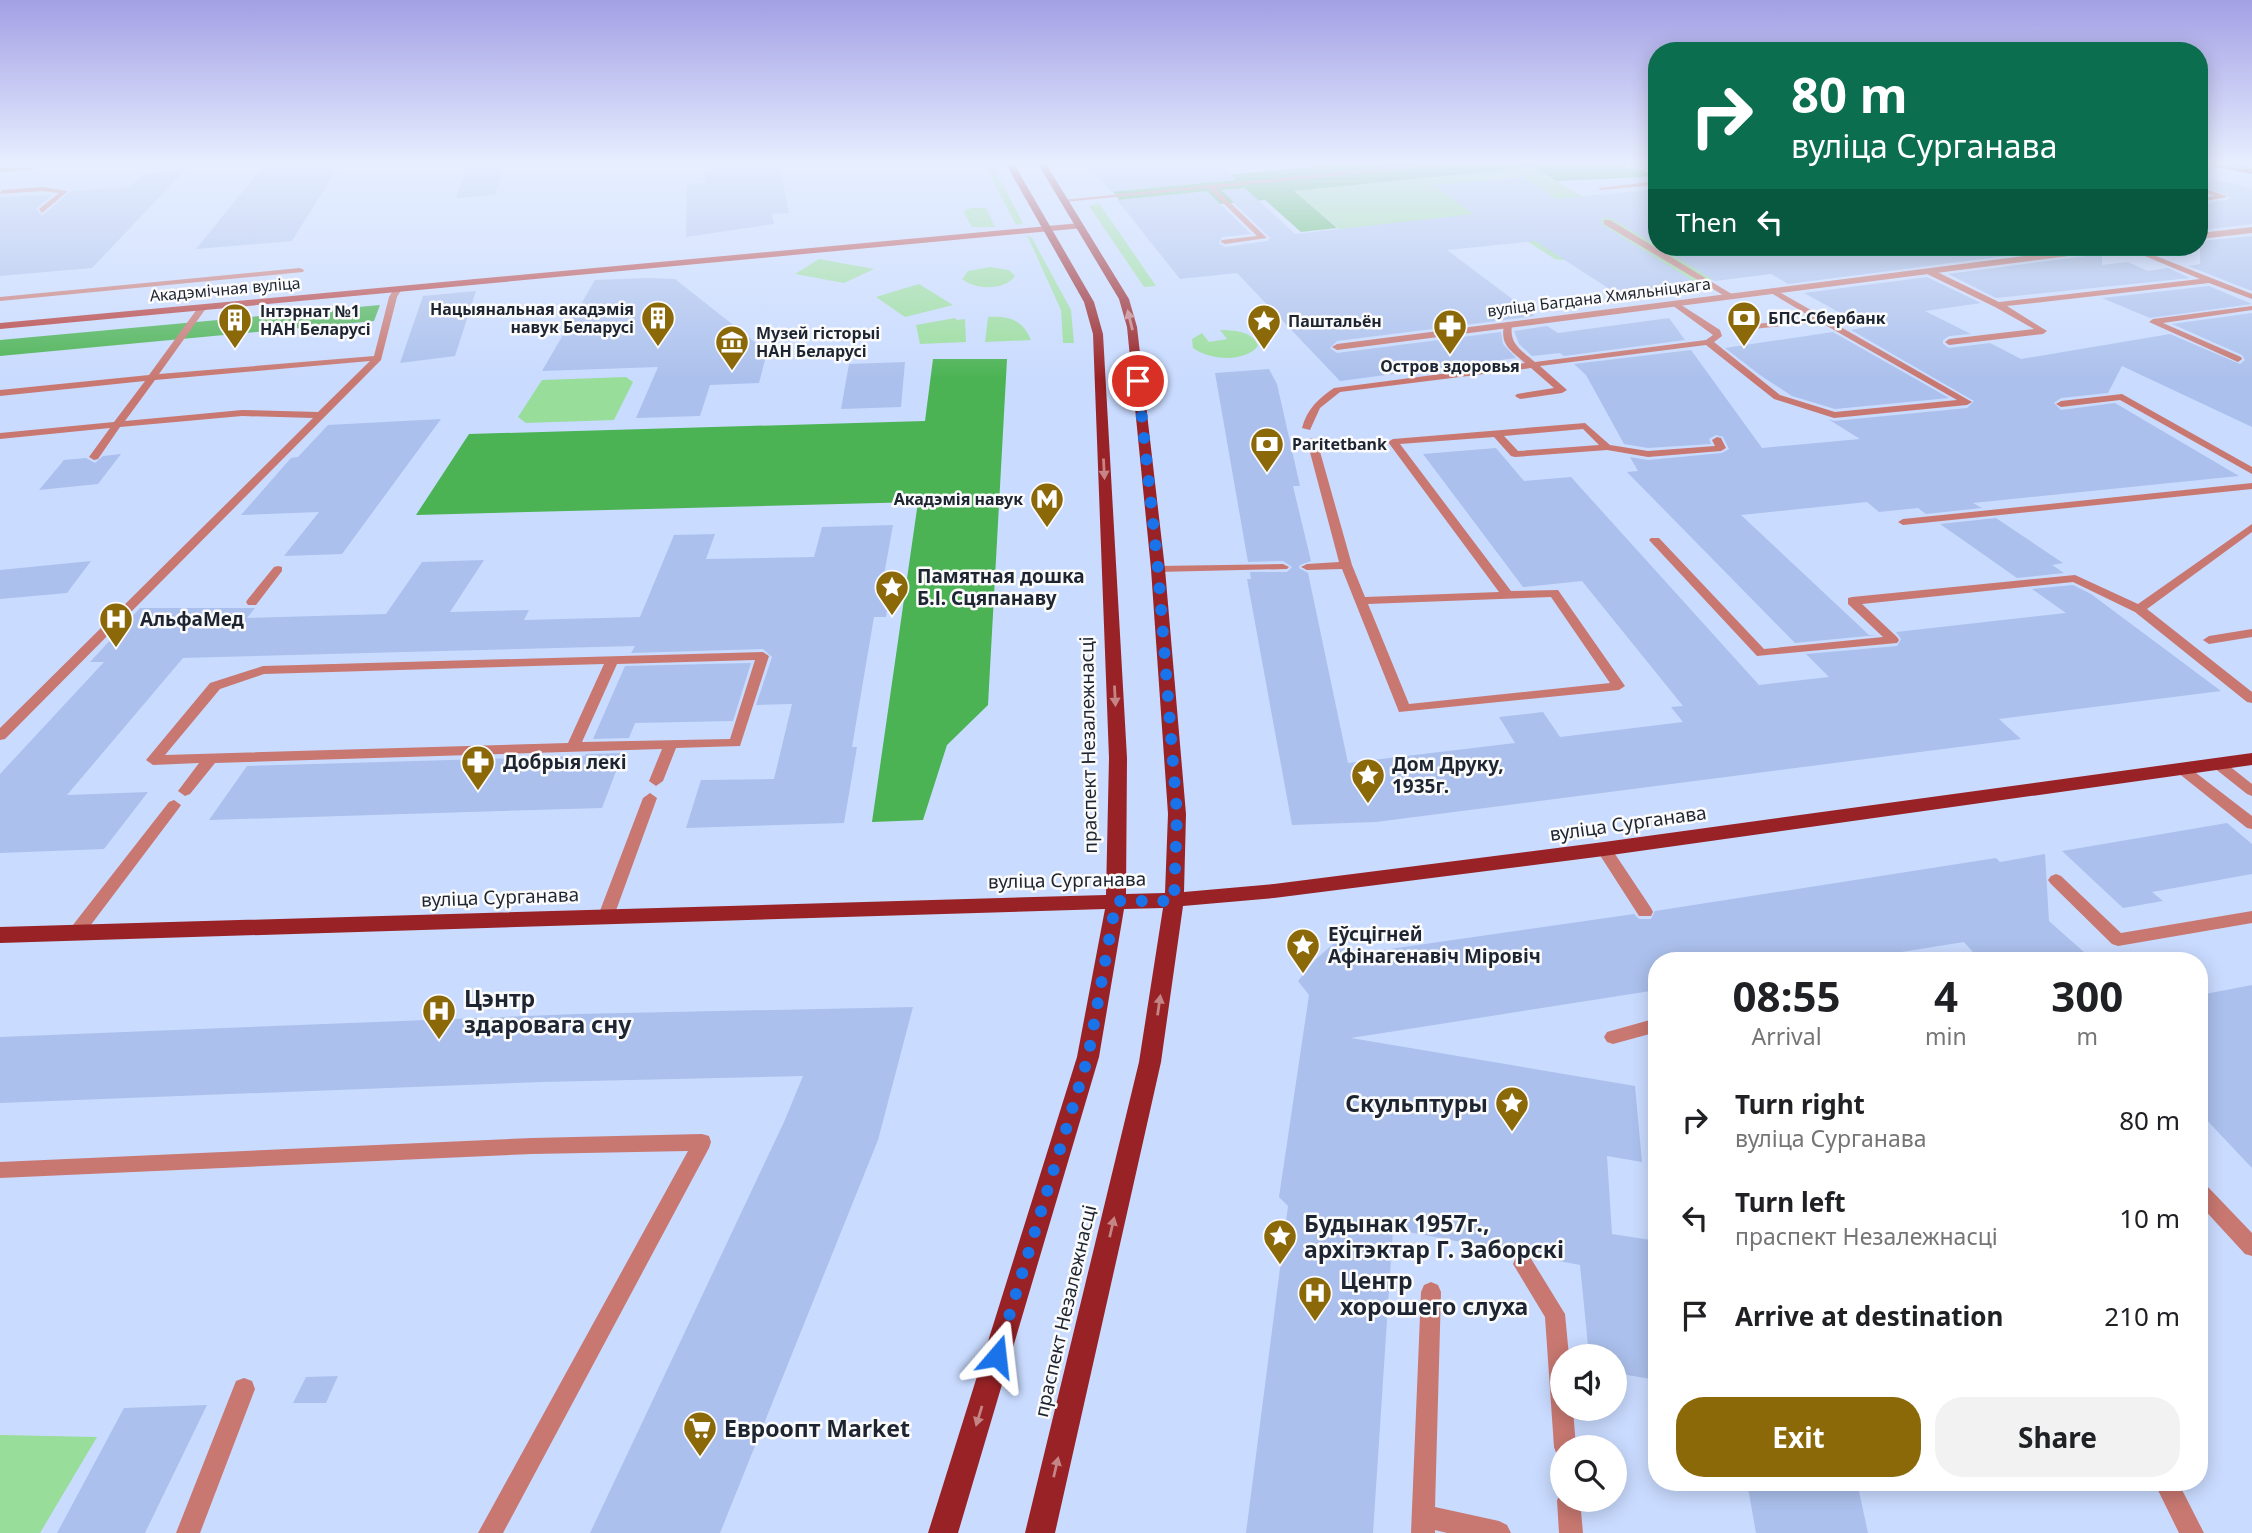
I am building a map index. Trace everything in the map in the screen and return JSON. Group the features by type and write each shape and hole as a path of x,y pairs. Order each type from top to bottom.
{"main road":[{"name":"праспект Незалежнасці","path":"943,1533 1088,1057 1116,901 1118,758 1098,334 1089,302 1051,236"},
{"name":"праспект Незалежнасці","path":"1040,1533 1150,1062 1174,901 1177,814 1158,569 1132,327 1124,299 1086,236"},
{"name":"вуліца Сурганава","path":"0,935 1174,901 1604,849 2252,759"}],"street":[{"name":"Акадэмічная вуліца","path":"0,326 976,236"},
{"name":"вуліца Багдана Хмяльніцкага","path":"1337,347 2045,256"}],"lane":[{"path":"1225,242 1263,238 1260,236"},
{"path":"1629,236 1648,247"},
{"path":"1663,256 1731,296"},
{"path":"2150,256 2252,297"},
{"path":"0,299 300,270"},
{"path":"1928,271 1998,305 2043,331 1949,342"},
{"path":"1998,305 2210,280"},
{"path":"0,736 378,358 393,297 398,289"},
{"path":"1708,342 1777,397 1834,415 1967,402 1774,290"},
{"path":"1307,428 1309,415 1316,404 1337,390 1716,340 1717,332 1675,303"},
{"path":"94,457 203,307"},
{"path":"2238,359 2153,322 2252,308"},
{"path":"1756,327 1821,319"},
{"path":"1508,325 1506,336 1510,345 1562,390 1520,396"},
{"path":"0,393 378,358"},
{"path":"2062,404 2122,397 2252,471"},
{"path":"0,436 242,413 319,415"},
{"path":"1508,595 1393,442 1585,426 1607,447"},
{"path":"1496,433 1514,454 1607,447 1648,454 1721,448 1717,440"},
{"path":"1312,441 1346,565 1404,709 1619,685 1554,593 1361,601"},
{"path":"1903,522 2252,486"},
{"path":"2139,609 2252,527"},
{"path":"1655,540 1761,653 1893,640 1852,601 2075,578 2139,609 2252,699"},
{"path":"1307,567 1346,565"},
{"path":"1158,569 1283,567"},
{"path":"252,602 278,569"},
{"path":"2209,640 2252,633"},
{"path":"763,656 735,743 671,744 153,761 215,686 263,670 763,656"},
{"path":"573,747 612,660"},
{"path":"656,781 671,744"},
{"path":"185,791 210,759"},
{"path":"2218,764 2252,791"},
{"path":"2182,769 2252,824"},
{"path":"606,916 650,798"},
{"path":"75,934 174,805"},
{"path":"1604,849 1645,912"},
{"path":"2056,880 2118,940 2252,917"},
{"path":"1613,1037 1648,1027"},
{"path":"0,1170 532,1146 702,1142 490,1533"},
{"path":"2208,1200 2252,1247"},
{"path":"1523,1264 1555,1314 1564,1435"},
{"path":"1432,1292 1423,1524 1499,1533"},
{"path":"188,1533 244,1389"},
{"path":"2170,1491 2192,1533"},
{"path":"1570,1512 1571,1533"}],"green space":[{"path":"1027,236 1032,238 1071,310 1074,343 1063,343 1061,310"},
{"path":"1109,236 1121,236 1156,286 1144,287"},
{"path":"1348,236 1490,236 1364,249"},
{"path":"1518,236 1648,236 1648,256 1685,256 1723,278 1685,283 1555,259"},
{"path":"819,259 874,269 844,283 795,274"},
{"path":"990,267 1009,270 1015,276 1004,284 990,287 974,285 962,279 968,271"},
{"path":"919,284 953,305 905,317 876,297"},
{"path":"380,305 374,321 0,356 0,340"},
{"path":"988,317 1014,320 1023,327 1031,340 985,342"},
{"path":"955,318 965,319 966,342 920,344 916,325"},
{"path":"1220,330 1247,334 1258,346 1244,355 1226,358 1208,355 1193,348 1192,339 1202,333 1209,342 1227,339"},
{"path":"933,359 1007,359 988,705 947,745 923,820 872,822 918,502 416,515 469,434 925,421"},
{"path":"626,377 633,382 614,420 526,423 518,417 542,380"},
{"path":"0,1435 97,1437 40,1533 0,1533"}],"building":[{"path":"0,236 123,236 92,268 0,276"},
{"path":"207,236 295,236 292,241 196,249"},
{"path":"1145,236 1236,236 1222,237 1219,243 1225,247 1267,241 1270,238 1267,236 1620,236 1648,253 1648,256 1653,256 1697,283 1619,295 1535,241 1447,250 1535,316 1337,341 1330,348 1337,353 1501,332 1503,344 1516,358 1340,381 1237,273 1180,279"},
{"path":"2252,236 2252,291 2188,266 2200,264 2200,256 2208,256 2208,240"},
{"path":"1674,256 2006,256 1788,284 1771,274 1715,281"},
{"path":"2102,256 2102,265 2128,262 2148,271 2168,268 2190,278 1996,298 1948,274"},
{"path":"1927,277 1981,303 1925,311 1971,334 1949,336 1943,340 1943,344 1949,348 1990,343 2021,359 2170,334 2240,364 2245,360 2242,355 2172,324 2252,313 2252,427 2122,366 2108,393 2061,398 2054,403 2061,410 2115,403 2239,476 1973,503 1982,508 1926,514 1918,508 1879,512 1867,502 1741,515 1869,635 1877,635 1795,643 1627,472 1638,471 1630,457 1648,460 1722,453 1729,449 1723,437 1716,435 1709,439 1711,444 1648,448 1624,444 1586,375 1574,364 1691,350 1762,448 1860,439 1828,419 1834,421 1967,408 1974,401 1851,330 1866,327 1804,293"},
{"path":"675,279 756,343 766,356 759,383 710,385 700,416 636,418 658,367 542,371 595,280"},
{"path":"2209,286 2252,304 2150,318 2102,298"},
{"path":"476,291 455,356 400,363 423,296"},
{"path":"1669,318 1685,340 1564,356 1560,353 1532,356 1519,344 1514,331 1547,326 1558,333"},
{"path":"1833,332 1949,398 1835,409 1792,396 1725,348"},
{"path":"905,362 901,407 841,409 849,364"},
{"path":"1269,369 1277,384 1300,486 1293,486 1311,561 1299,568 1308,573 1348,763 1515,743 1499,717 1543,712 1560,737 1683,722 1671,707 1683,706 1582,581 1523,587 1423,454 1496,448 1524,481 1571,477 1759,685 1829,677 1806,654 1897,646 1901,639 1896,632 2066,613 2032,589 2073,585 2091,594 2221,691 1999,719 2021,739 1376,822 1292,825 1247,579 1251,579 1250,572 1287,572 1292,567 1283,561 1248,562 1215,373"},
{"path":"441,419 342,554 284,556 319,512 241,515 291,458 298,457 328,425"},
{"path":"121,454 98,484 39,490 64,460 86,458 95,463 103,456"},
{"path":"1996,518 2063,563 2052,565 2064,573 2017,578 1940,524"},
{"path":"893,525 882,586 891,586 886,617 874,617 852,747 857,747 844,823 686,828 701,780 774,779 792,704 756,705 772,657 763,649 631,653 635,646 183,658 67,795 148,792 104,849 0,853 0,774 104,662 90,662 140,608 255,608 247,618 386,614 422,562 484,560 450,612 529,610 524,620 640,617 674,535 715,534 706,559 814,557 822,527"},
{"path":"91,561 67,593 0,599 0,570"},
{"path":"751,663 733,721 635,723 629,738 593,739 625,666"},
{"path":"623,753 602,808 209,820 247,766"},
{"path":"2227,823 2252,844 2252,874 2152,892 2163,901 2123,908 2062,851"},
{"path":"2045,854 2049,921 2084,952 1973,952 1964,942 1901,952 1648,952 1648,991 1351,1038 1635,1086 1642,1162 1607,1156 1612,1234 1648,1240 1648,1378 1627,1375 1627,1344 1588,1344 1580,1265 1524,1252 1393,1229 1373,1533 1246,1533 1288,1206 1279,1197 1309,995 1298,981 1316,959 1338,940 1355,954 1634,914 1639,919 1651,919 1655,911 1996,858 2000,862"},
{"path":"2252,985 2252,1168 2208,1121 2208,993"},
{"path":"913,1007 878,1140 720,1533 590,1533 784,1122 803,1076 542,1082 0,1103 0,1037 576,1014"},
{"path":"338,1376 326,1403 293,1403 306,1377"},
{"path":"207,1405 145,1533 57,1533 124,1408"},
{"path":"1749,1491 1859,1491 1868,1533 1756,1533"}],"place":[{"name":"Нацыянальная акадэмія навук Беларусі","path":"658,348"},
{"name":"БПС-Сбербанк","path":"1744,348"},
{"name":"Інтэрнат №1 НАН Беларусі","path":"235,350"},
{"name":"Паштальён","path":"1264,351"},
{"name":"Остров здоровья","path":"1450,356"},
{"name":"Музей гісторыі НАН Беларусі","path":"732,372"},
{"name":"Paritetbank","path":"1267,474"},
{"name":"Акадэмія навук","path":"1047,529"},
{"name":"Памятная дошка Б.І. Сцяпанаву","path":"892,617"},
{"name":"АльфаМед","path":"116,649"},
{"name":"Добрыя лекі","path":"478,792"},
{"name":"Дом Друку, 1935г.","path":"1368,805"},
{"name":"Еўсцігней Афінагенавіч Міровіч","path":"1303,975"},
{"name":"Цэнтр здаровага сну","path":"439,1041"},
{"name":"Скульптуры","path":"1512,1133"},
{"name":"Будынак 1957г., архітэктар Г. Заборскі","path":"1280,1266"},
{"name":"Центр хорошего слуха","path":"1315,1323"},
{"name":"Евроопт Market","path":"700,1458"}],"route":[{"path":"997,1356 1088,1057 1116,901 1174,901 1177,814 1158,569 1138,381"}]}
